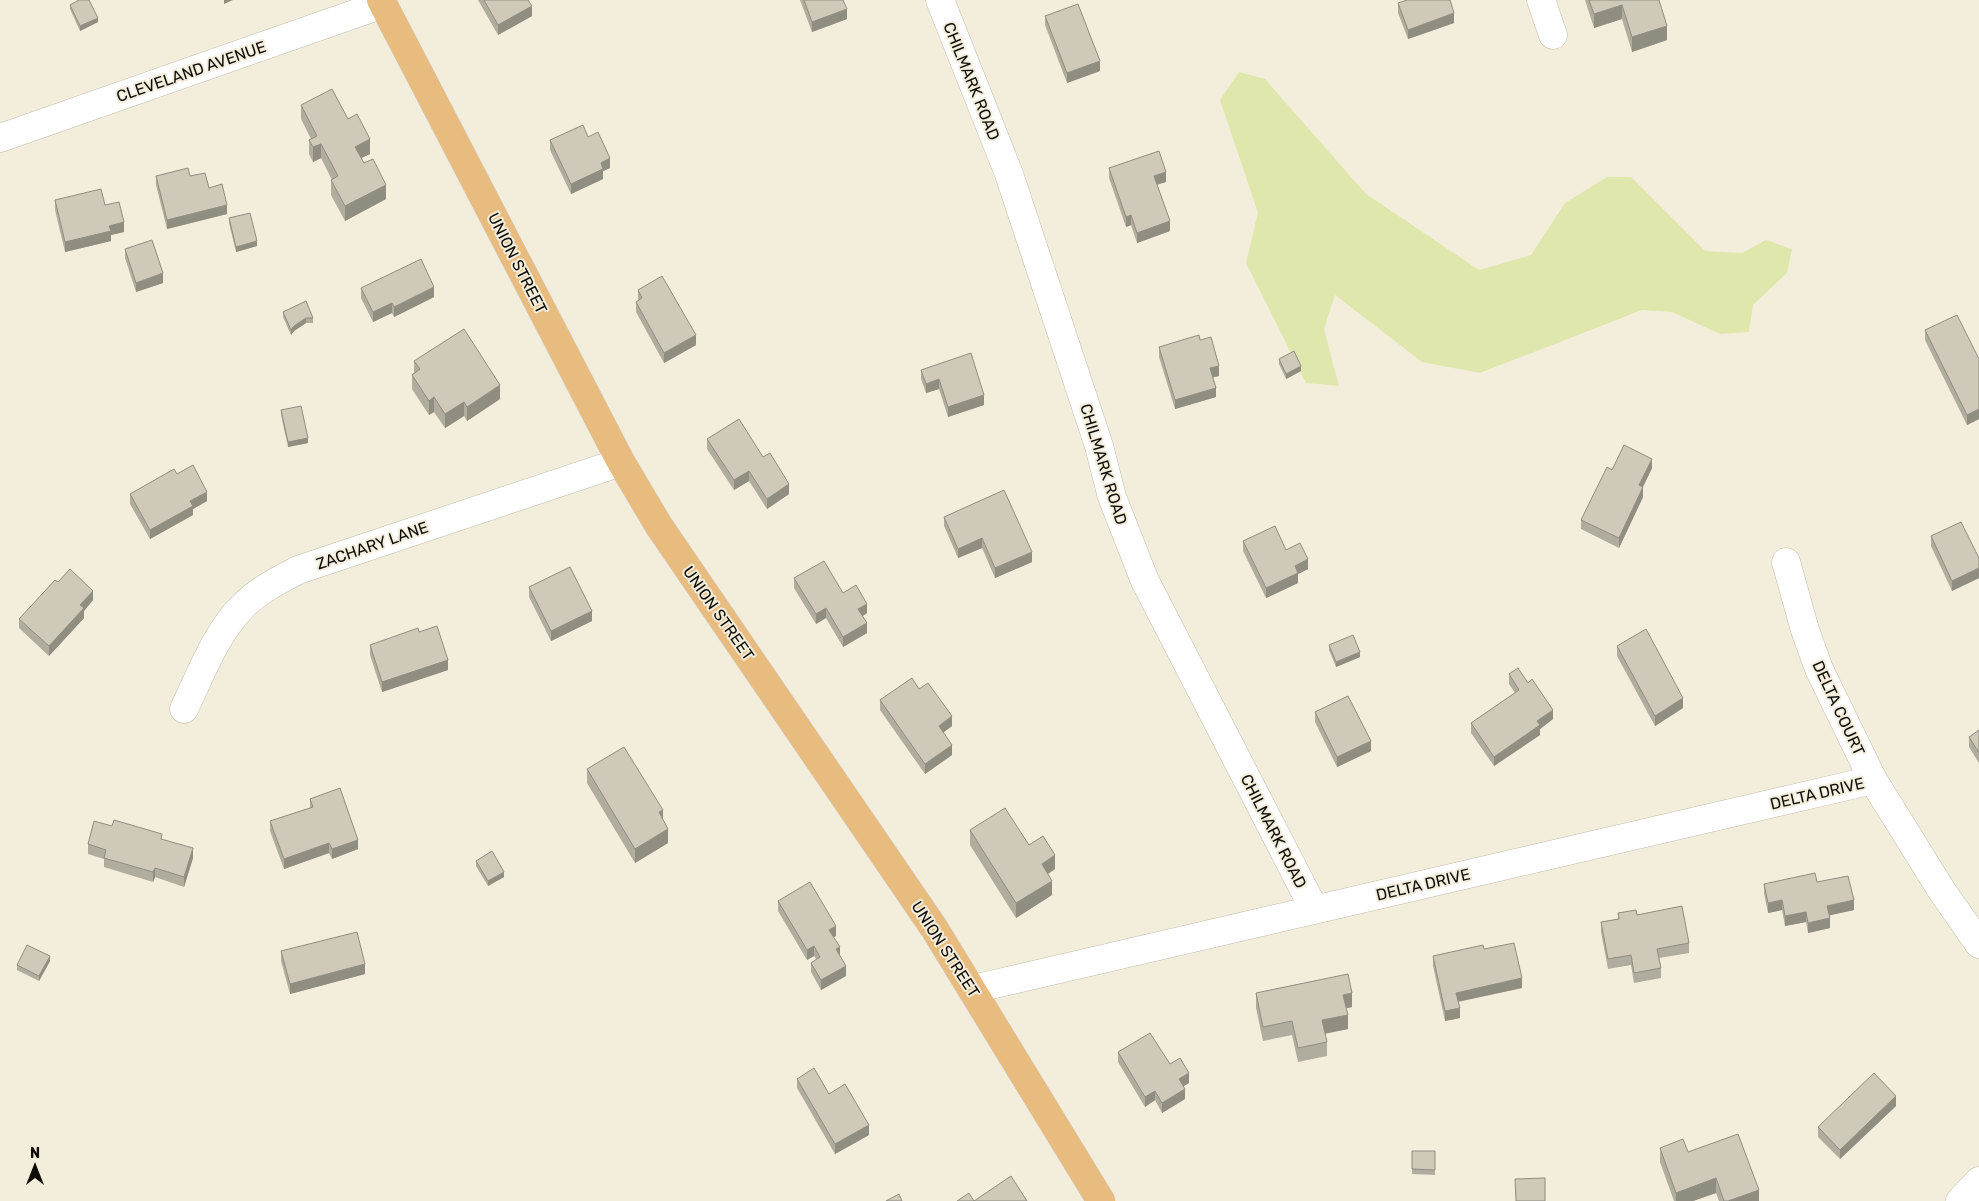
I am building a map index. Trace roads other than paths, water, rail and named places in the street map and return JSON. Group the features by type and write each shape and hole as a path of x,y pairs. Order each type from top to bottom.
{"main road":[{"name":"UNION STREET","path":"382,2 622,462 659,526 934,928 1101,1201"}],"street":[{"name":"CHILMARK ROAD","path":"940,0 1009,174 1092,427 1112,497 1145,581 1314,909"},
{"path":"1541,0 1552,35"},
{"name":"CLEVELAND AVENUE","path":"0,138 382,2"},
{"name":"ZACHARY LANE","path":"184,709 222,631 243,606 267,587 298,570 622,462"},
{"name":"DELTA COURT","path":"1786,562 1805,630 1819,669 1873,780 1942,891 1979,944"},
{"name":"DELTA DRIVE","path":"973,989 1873,780"},
{"path":"1960,1201 1979,1181"}]}
